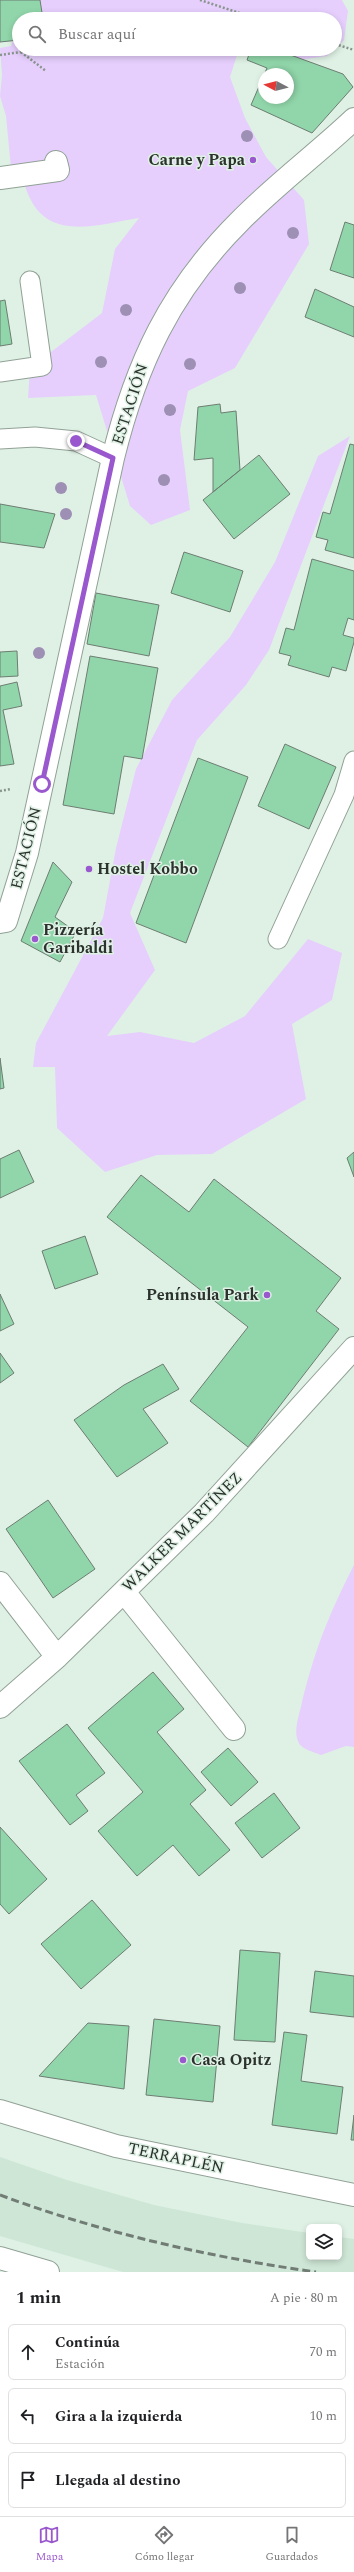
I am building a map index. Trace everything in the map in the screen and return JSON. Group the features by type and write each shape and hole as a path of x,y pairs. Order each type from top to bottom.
{"street":[{"name":"ESTACIÓN","path":"0,922 6,921 27,853 124,411 141,366 162,322 185,286 240,221 354,118"},
{"path":"0,178 58,170 56,162"},
{"name":"WALKER MARTÍNEZ","path":"0,1707 57,1657 204,1514 354,1348"},
{"path":"0,1583 57,1657"},
{"path":"124,1592 234,1729"},
{"name":"TERRAPLÉN","path":"0,2111 116,2146 354,2195"},
{"path":"0,2258 48,2272"}],"lane":[{"path":"0,372 42,366 30,281"},
{"path":"0,439 35,437 76,441 113,458"},
{"path":"278,939 344,795 354,761"}],"path":[{"path":"200,0 237,12"},
{"path":"342,46 354,50"},
{"path":"0,55 12,53"},
{"path":"27,56 46,70"}],"shaded area":[{"path":"25,0 342,0 348,11 344,40 342,42 342,12 21,12"},
{"path":"12,43 12,56 237,56 230,77 245,118 266,157 304,200 309,244 235,368 188,391 180,430 190,510 151,525 130,506 96,395 28,398 30,368 102,313 115,249 139,218 108,224 76,227 61,225 48,219 37,209 28,194 21,167 11,168 6,116 0,96 2,75 0,48 11,46"},
{"path":"286,56 327,56 291,61"},
{"path":"350,436 269,650 246,685 197,740 130,913 155,970 107,1036 140,1032 194,1043 245,1016 308,939 342,953 332,1000 292,1024 306,1099 212,1154 157,1155 105,1172 57,1128 55,1067 33,1067 36,1043 103,918 116,848 136,769 172,700 230,637 275,562 318,456"},
{"path":"354,1565 354,1747 346,1746 321,1755 308,1750 299,1744 296,1732 297,1722 318,1648 330,1616"},
{"path":"0,2157 67,2180 154,2205 242,2223 306,2233 306,2260 342,2260 342,2237 354,2239 354,2272 123,2272 0,2236"}],"building":[{"path":"0,0 40,0 42,12 12,12 12,41 0,42"},
{"path":"248,56 293,56 343,74 353,87 312,133 251,105 258,89 258,104 294,104 294,68 267,68 247,60"},
{"path":"345,222 354,225 354,278 330,270"},
{"path":"315,289 354,307 354,337 305,317"},
{"path":"5,300 12,344 0,346 0,301"},
{"path":"220,404 221,413 236,411 240,470 213,492 213,458 194,460 198,407"},
{"path":"350,444 354,445 354,558 325,550 328,540 316,537 323,512 330,514"},
{"path":"259,455 290,494 234,539 203,500"},
{"path":"0,504 55,514 44,548 0,542"},
{"path":"184,552 243,571 230,612 171,593"},
{"path":"312,559 354,571 354,620 348,618 343,635 354,638 354,642 346,671 332,667 329,677 288,665 291,656 279,653 286,628 294,630"},
{"path":"96,593 159,605 149,656 87,644"},
{"path":"17,651 18,676 0,677 0,652"},
{"path":"90,656 158,668 142,759 124,756 114,814 63,805"},
{"path":"17,682 22,706 3,710 14,764 0,766 0,686"},
{"path":"285,744 336,767 309,829 258,806"},
{"path":"198,758 248,777 186,943 136,923"},
{"path":"53,862 72,882 55,917 76,932 60,962 21,941"},
{"path":"0,1058 4,1088 0,1089"},
{"path":"19,1150 34,1182 0,1198 0,1159"},
{"path":"354,1152 354,1177 347,1158"},
{"name":"Península Park","path":"141,1175 189,1212 214,1179 341,1278 316,1311 339,1329 248,1447 190,1401 248,1327 107,1217"},
{"path":"85,1236 98,1274 55,1289 42,1251"},
{"path":"0,1294 14,1324 0,1331"},
{"path":"0,1353 14,1373 0,1383"},
{"path":"163,1364 179,1389 143,1409 168,1443 117,1477 74,1420 124,1385"},
{"path":"48,1500 95,1569 53,1598 6,1529"},
{"path":"153,1672 184,1709 157,1732 206,1790 190,1804 230,1850 199,1876 173,1845 137,1876 98,1831 143,1792 88,1728"},
{"path":"67,1724 105,1773 76,1795 88,1811 70,1825 19,1761"},
{"path":"228,1748 258,1782 231,1806 201,1772"},
{"path":"274,1793 300,1828 262,1858 235,1823"},
{"path":"0,1827 47,1879 9,1914 0,1904"},
{"path":"92,1900 131,1945 81,1989 41,1944"},
{"path":"240,1950 280,1953 275,2042 234,2040"},
{"path":"315,1971 354,1976 354,2017 310,2012"},
{"name":"Casa Opitz","path":"154,2019 220,2026 213,2102 146,2095"},
{"path":"88,2023 129,2026 124,2089 39,2076"},
{"path":"284,2032 307,2035 301,2081 343,2087 337,2134 272,2125"},
{"path":"354,2115 354,2140 351,2140"}],"railway":[{"path":"0,2195 77,2221 156,2242 236,2259 316,2272"}],"place":[{"name":"Carne y Papa","path":"253,160"},
{"name":"Hostel Kobbo","path":"89,869"},
{"name":"Pizzería Garibaldi","path":"35,939"},
{"name":"Península Park","path":"267,1295"},
{"name":"Casa Opitz","path":"183,2060"}],"route":[{"path":"42,784 113,458 76,441"}]}
